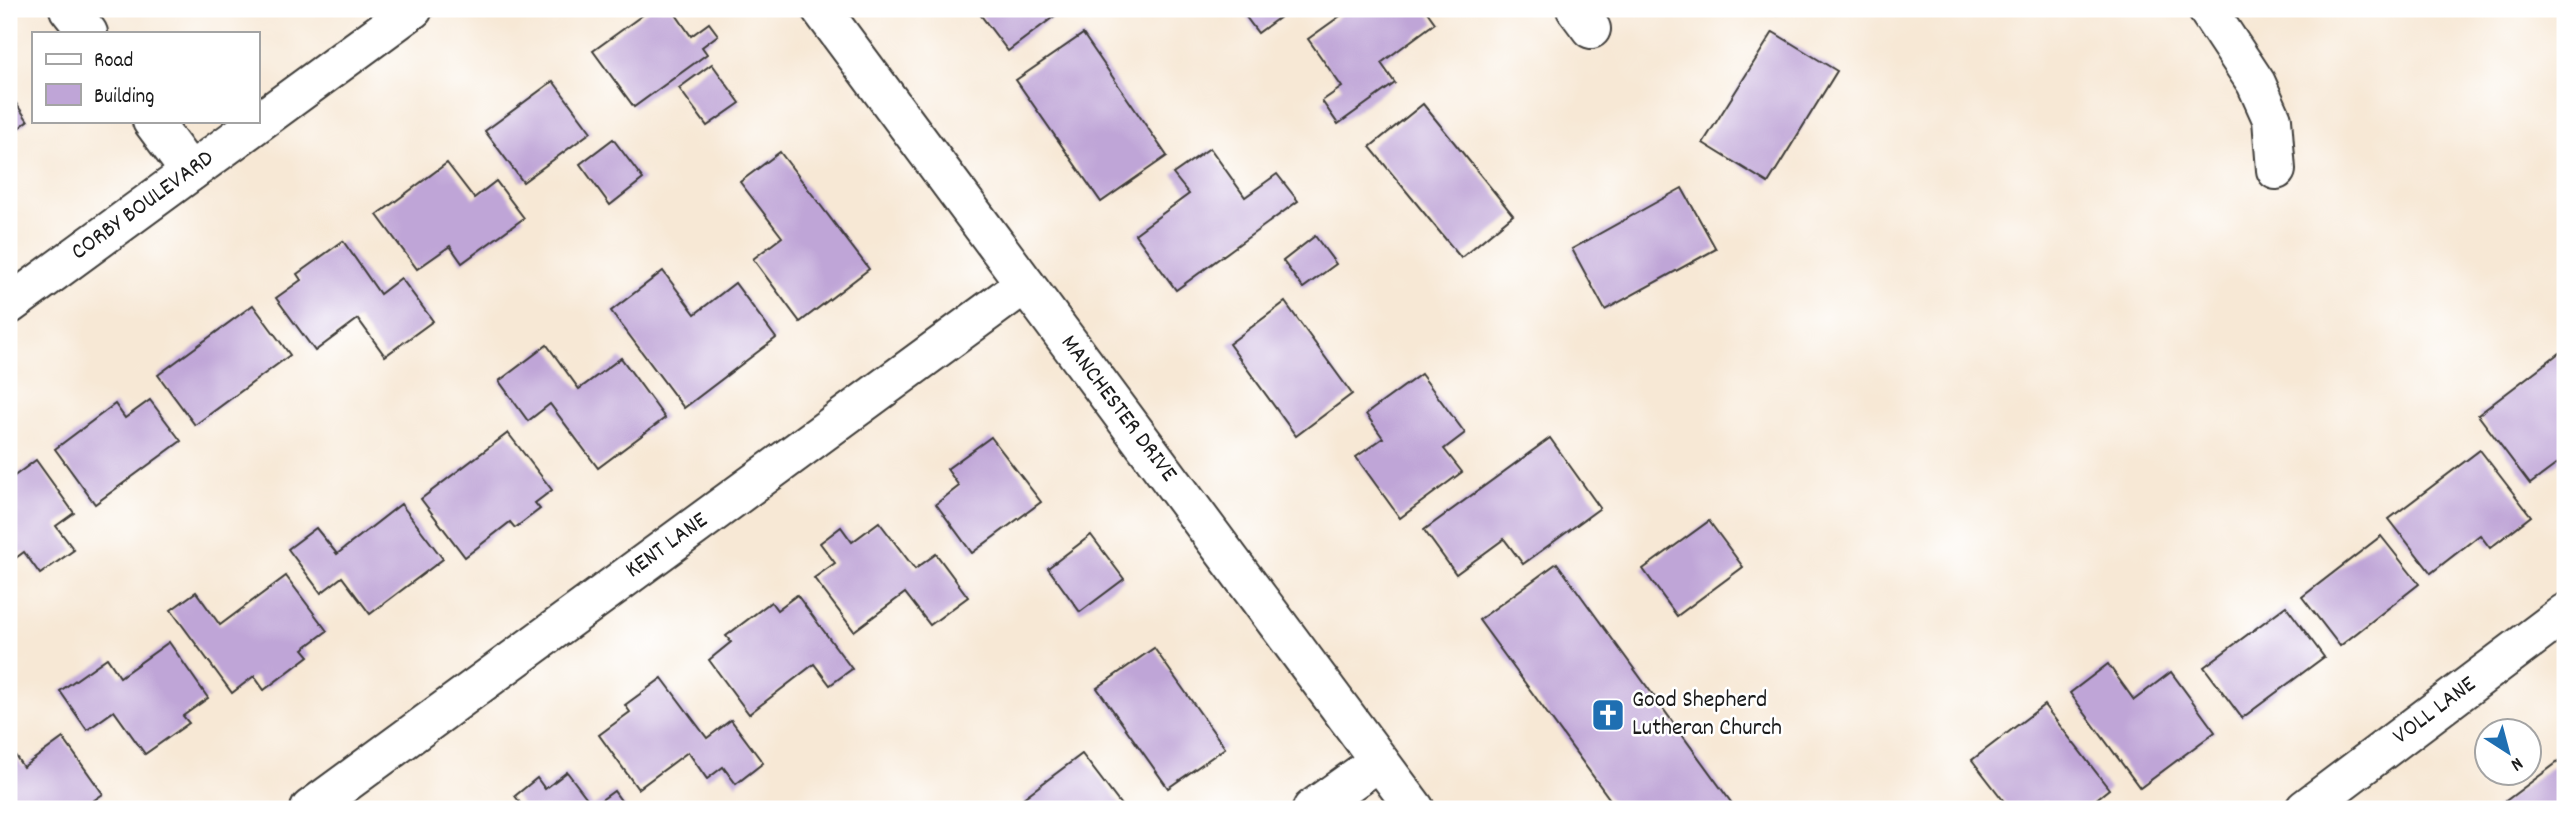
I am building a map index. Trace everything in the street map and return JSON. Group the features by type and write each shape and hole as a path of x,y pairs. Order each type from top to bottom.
{"street":[{"path":"69,9 87,32"},
{"name":"CORBY BOULEVARD","path":"259,122 414,9"},
{"name":"MANCHESTER DRIVE","path":"821,9 1415,809"},
{"path":"2207,9 2256,83 2272,119 2276,170"},
{"path":"153,122 190,172"},
{"name":"CORBY BOULEVARD","path":"9,305 259,122"},
{"name":"KENT LANE","path":"310,809 1025,284"},
{"name":"VOLL LANE","path":"2305,809 2565,613"},
{"path":"1312,809 1379,761"}],"building":[{"path":"651,9 672,9 691,36 709,23 718,35 702,47 707,54 634,107 593,51"},
{"path":"976,9 1064,9 1008,51"},
{"path":"1240,9 1291,9 1258,33"},
{"path":"1350,9 1425,9 1435,23 1381,63 1395,83 1338,124 1322,101 1342,87 1308,39"},
{"path":"1774,9 1790,9 1777,15"},
{"path":"1773,32 1837,71 1768,183 1703,143"},
{"path":"1083,34 1167,156 1101,202 1016,80"},
{"path":"712,64 740,103 707,126 679,88"},
{"path":"553,81 591,132 523,182 485,131"},
{"path":"9,93 28,121 9,135"},
{"path":"1423,104 1513,215 1461,258 1370,147"},
{"path":"613,139 643,179 610,205 580,164"},
{"path":"1210,148 1245,197 1277,174 1298,201 1176,290 1135,234 1189,194 1173,174"},
{"path":"780,152 869,269 800,322 753,259 782,237 740,182"},
{"path":"447,163 474,198 496,181 524,218 462,263 450,246 417,269 377,215"},
{"path":"1682,188 1716,249 1605,310 1572,249"},
{"path":"1315,236 1336,264 1303,288 1283,261"},
{"path":"343,241 380,294 401,278 433,321 385,356 358,319 315,351 276,298 301,280 297,274"},
{"path":"663,271 695,314 735,283 776,338 684,408 611,311"},
{"path":"1285,302 1352,394 1296,436 1229,344"},
{"path":"253,305 290,355 195,425 158,375"},
{"path":"547,345 579,389 621,358 665,418 598,468 550,404 528,421 499,381"},
{"path":"2559,353 2565,362 2565,458 2530,484 2478,415"},
{"path":"1421,374 1465,433 1444,449 1462,472 1400,518 1356,457 1383,438 1366,414"},
{"path":"150,400 181,441 95,504 55,449 115,404 125,418"},
{"path":"508,433 552,490 535,503 540,509 515,528 510,522 465,557 421,499"},
{"path":"991,437 1041,502 972,553 936,504 959,486 947,469"},
{"path":"1550,438 1600,508 1523,564 1504,539 1456,574 1424,530"},
{"path":"2480,450 2531,516 2490,548 2480,535 2431,573 2389,519"},
{"path":"36,460 74,513 56,526 74,550 40,574 24,552 9,563 9,480"},
{"path":"401,504 443,559 370,614 342,577 321,593 288,549 316,528 337,554"},
{"path":"1709,521 1743,567 1677,616 1643,569"},
{"path":"879,522 915,569 936,554 968,597 930,625 905,593 854,631 814,578 835,563 820,543 841,527 852,542"},
{"path":"1091,535 1124,579 1080,612 1048,568"},
{"path":"2381,536 2419,584 2340,646 2302,597"},
{"name":"Good Shepherd Lutheran Church","path":"1557,563 1736,809 1617,809 1479,620"},
{"path":"286,576 327,631 303,649 309,656 264,690 254,676 232,693 171,610 196,592 220,625"},
{"path":"797,595 852,669 830,685 814,664 749,714 709,660 731,642 726,636 771,602 777,610"},
{"path":"2286,606 2324,657 2242,718 2204,667"},
{"path":"169,642 208,698 183,716 189,723 145,754 114,711 87,730 60,691 107,658 120,677"},
{"path":"1154,648 1225,748 1168,788 1097,688"},
{"path":"2108,664 2134,700 2171,672 2215,732 2140,788 2070,693"},
{"path":"662,678 707,738 731,720 763,763 736,784 723,767 707,779 688,752 638,789 599,735 630,712 625,705"},
{"path":"2044,705 2109,789 2084,809 2051,809 2045,801 2034,809 2010,809 1972,760"},
{"path":"63,738 103,794 81,809 9,809 9,746 23,767"},
{"path":"1082,754 1124,809 1030,809 1022,799"},
{"path":"2558,762 2565,772 2565,809 2495,809 2526,786 2542,786 2542,774"},
{"path":"567,772 593,806 614,791 627,809 514,809 521,804 515,796 537,778 545,789"}],"place":[{"name":"Good Shepherd Lutheran Church","path":"1608,715"}]}
